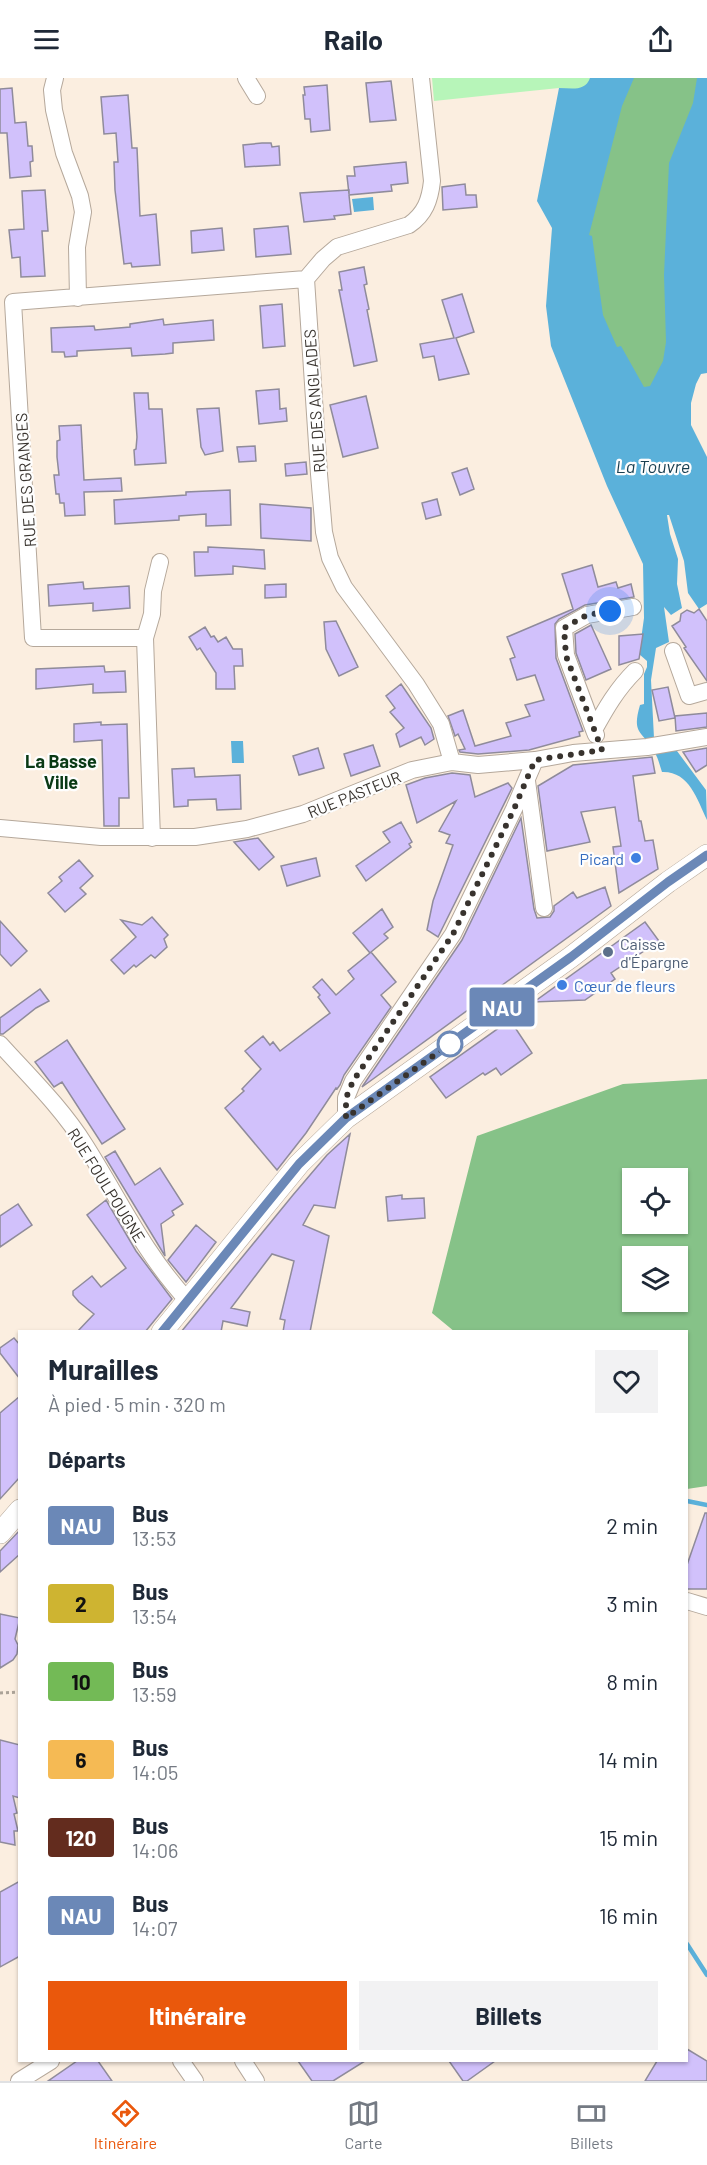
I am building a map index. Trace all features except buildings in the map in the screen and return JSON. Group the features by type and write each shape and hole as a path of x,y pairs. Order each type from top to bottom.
{"main road":[{"path":"164,1330 299,1164 346,1118 562,964 668,882 707,855"},
{"path":"0,1516 18,1495"},
{"path":"0,1533 18,1512"}],"street":[{"path":"55,78 52,90 54,110 64,153 81,196 83,212 77,247 78,298"},
{"path":"246,78 257,96"},
{"path":"306,279 323,259 337,248 409,225 425,208 430,198 432,181 421,78"},
{"name":"RUE DES GRANGES","path":"145,638 33,638 7,302 306,279"},
{"name":"RUE DES ANGLADES","path":"306,279 319,474 324,532 330,558 344,587 416,684 441,724 452,762"},
{"path":"152,838 145,638 152,614 153,591 160,562"},
{"path":"602,750 566,656 564,628 587,615 633,607"},
{"path":"673,651 689,696 707,692"},
{"path":"594,730 618,689 634,671"},
{"name":"RUE PASTEUR","path":"0,828 101,837 195,837 248,830 303,814 412,770 452,762 478,765 535,760 707,738"},
{"path":"346,1118 346,1098 353,1081 453,934 535,760"},
{"path":"527,781 544,908"},
{"name":"RUE FOULPOUGNE","path":"0,1044 84,1143 148,1252 188,1301"},
{"path":"688,1601 707,1597"},
{"path":"688,1601 707,1607"},
{"path":"19,2081 49,2062"},
{"path":"182,2062 195,2081"},
{"path":"244,2062 256,2081"}],"path":[{"path":"0,1693 18,1692"}],"green space":[{"path":"432,78 610,78 605,97 559,88 434,101"},
{"path":"610,78 707,78 680,425 564,316"},
{"path":"707,1079 707,1486 688,1489 688,1330 453,1330 432,1313 477,1136 623,1084"}],"water":[{"name":"La Touvre","path":"590,78 634,78 622,106 589,235 592,236 603,315 617,347 621,346 644,387 650,386 663,361 666,342 664,275 669,163 693,103 697,78 707,78 707,373 701,374 696,384 691,403 691,425 707,457 707,604 699,609 688,593 684,561 669,515 667,515 678,559 677,584 682,608 671,615 664,607 669,642 656,648 651,680 654,738 677,751 706,790 707,820 695,795 685,781 679,776 662,772 655,753 638,728 640,705 644,704 644,674 647,667 647,661 639,654 644,618 643,564 607,486 551,346 546,306 552,228 537,201 559,88 581,87"},
{"path":"373,197 374,210 354,212 352,199"},
{"path":"231,741 243,741 244,763 232,763"}],"waterway":[{"path":"688,1501 707,1505"},
{"path":"688,1946 707,1975"}],"bus line":[{"name":"NAU","path":"164,1330 299,1164 346,1118 571,957 707,855"}],"place":[{"name":"Picard","path":"636,858"},
{"name":"Caisse d'Épargne","path":"608,952"},
{"name":"Cœur de fleurs","path":"562,985"}],"district":[{"name":"La Basse Ville","path":"61,771"}],"route":[{"path":"450,1044 346,1118 346,1098 353,1081 453,934 514,809 535,760 602,750 566,656 564,628 587,615 610,611"}]}
